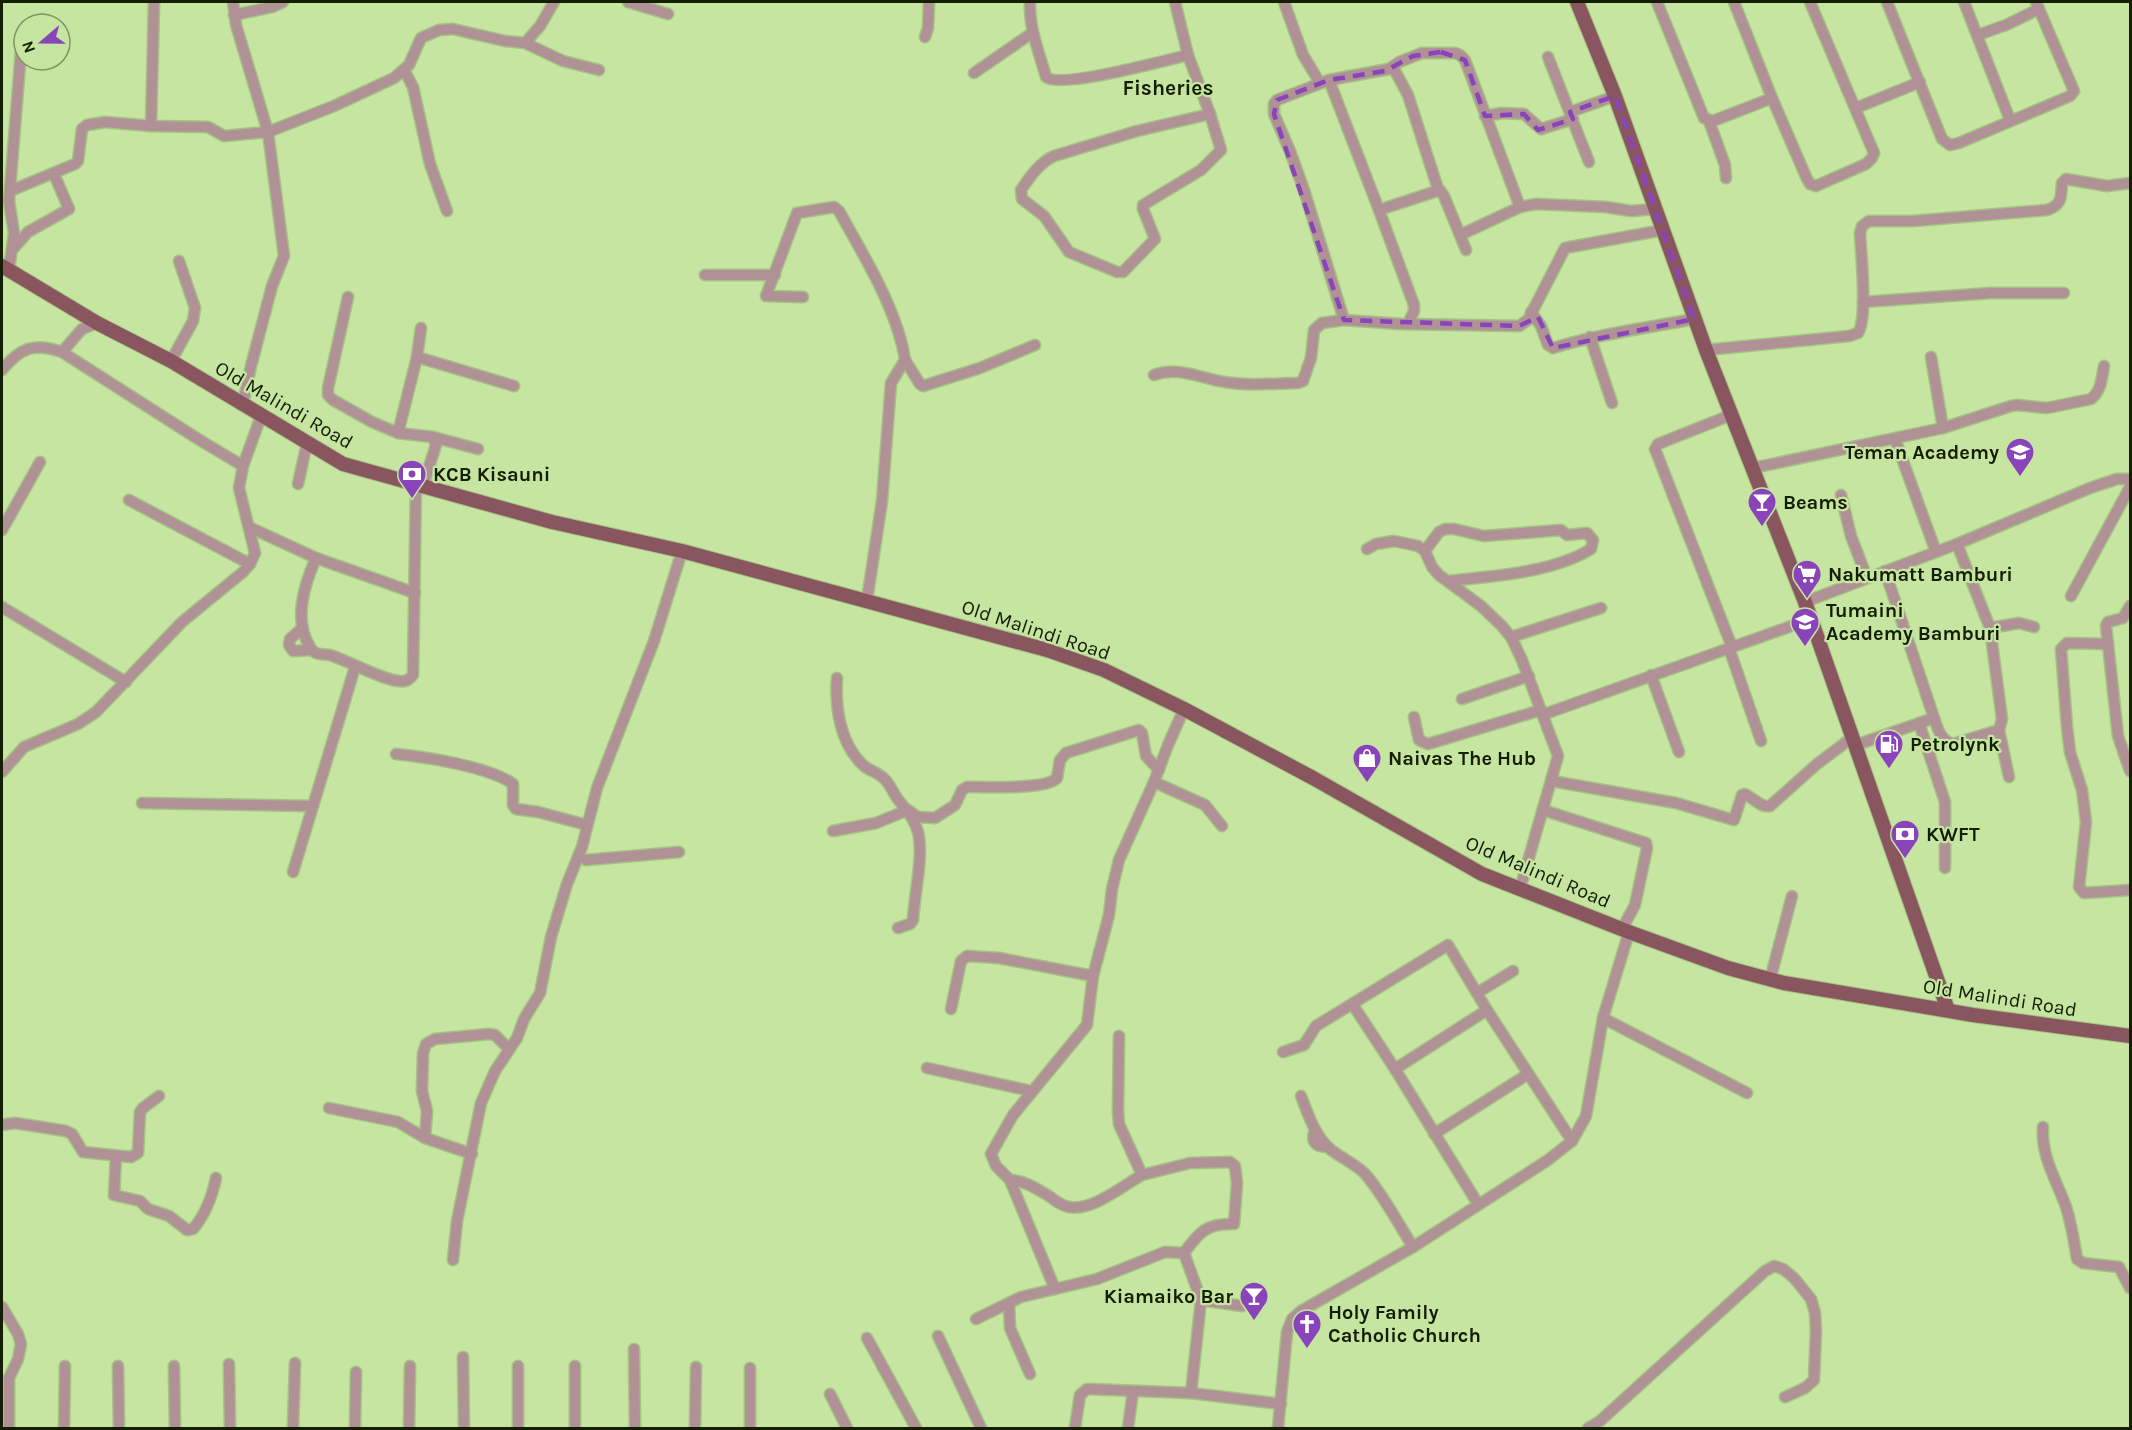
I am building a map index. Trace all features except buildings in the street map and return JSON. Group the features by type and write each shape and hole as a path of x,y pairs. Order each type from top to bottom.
{"main road":[{"path":"1577,2 1615,96 1694,319 1805,602 1948,1010"},
{"name":"Old Malindi Road","path":"5,268 97,323 171,361 343,465 552,522 681,551 867,600 1047,650 1104,670 1313,778 1474,869 1626,930 1743,973 1770,980 1948,1010 2130,1036"}],"street":[{"path":"151,126 154,2"},
{"path":"233,2 234,15 268,132 284,256 272,286 250,366 243,404"},
{"path":"234,15 272,7 283,2"},
{"path":"525,43 540,26 554,2"},
{"path":"628,2 662,9"},
{"path":"925,37 928,28 928,2"},
{"path":"1030,2 1029,16 1032,33 1046,77 1053,81 1072,80 1188,55"},
{"path":"1175,2 1188,55 1210,114 1221,150 1200,170 1143,205 1155,239 1123,272 1118,272 1069,252 1044,216 1022,199 1021,190 1047,159 1137,131 1210,114"},
{"path":"1284,2 1303,55 1325,82 1379,210 1414,305 1414,311 1408,324"},
{"path":"1657,2 1701,111 1708,121 1725,165 1726,178"},
{"path":"1737,2 1772,98 1806,179 1810,184 1816,186 1866,164 1873,157 1874,151 1810,2"},
{"path":"1887,2 1942,139 1950,145 2070,96 2074,92 2037,5 2006,25 1978,35"},
{"path":"1964,2 2010,120"},
{"path":"7,197 78,161 84,127 105,122 208,127 224,136 268,132 378,87 409,65 421,38 439,30 453,29 505,41 525,43 563,61 599,70"},
{"path":"974,73 1032,33"},
{"path":"1344,320 1304,190 1273,109 1277,100 1325,82 1385,71 1422,53 1441,52 1460,55 1465,60 1520,207"},
{"path":"1548,57 1589,162"},
{"path":"1393,67 1407,95 1438,189 1444,196 1466,250"},
{"path":"404,70 413,87 430,164 447,211"},
{"path":"13,249 12,219 7,197 19,72"},
{"path":"1856,108 1920,82"},
{"path":"1485,116 1502,113 1524,114 1540,129 1615,96"},
{"path":"1708,121 1772,98"},
{"path":"5,268 13,249 28,232 69,209 54,174"},
{"path":"1706,350 1858,333 1862,324 1863,302 1860,233 1862,226 1869,221 1913,221 2047,210 2058,206 2061,201 2062,183 2066,179 2107,186 2130,183"},
{"path":"1379,210 1438,189"},
{"path":"1460,235 1520,207 1536,204 1656,210"},
{"path":"803,297 766,296 797,213 834,207 839,211 867,262 891,315 905,360 920,384 923,386 980,368 1035,345"},
{"path":"1154,375 1174,371 1233,384 1298,383 1303,381 1305,376 1316,327 1322,323 1344,320 1408,324 1519,326 1524,324 1563,251 1568,247 1663,230"},
{"path":"171,361 193,321 195,308 179,261"},
{"path":"705,275 775,274"},
{"path":"1863,302 1991,293 2064,292"},
{"path":"348,297 328,395 372,422 399,433 433,437 478,449"},
{"path":"1531,312 1541,326 1550,348 1590,337 1694,319"},
{"path":"62,352 82,329 97,323"},
{"path":"399,433 417,357 421,328"},
{"path":"1590,337 1612,403"},
{"path":"2,370 12,358 28,348 44,346 62,352 243,465"},
{"path":"417,357 514,386"},
{"path":"1931,357 1942,428"},
{"path":"867,600 882,501 891,383 905,360"},
{"path":"1753,468 1942,428 2011,406 2047,408 2091,399 2097,394 2104,366"},
{"path":"1731,415 1658,444 1655,449 1730,648 1761,741"},
{"path":"2,772 24,747 78,724 96,712 182,622 250,564 255,553 239,488 243,465 261,416"},
{"path":"316,558 306,579 301,629 311,650 315,653 331,655 354,667 396,680 405,681 413,675 420,485 436,445 433,437"},
{"path":"1895,439 1936,552"},
{"path":"298,484 306,443"},
{"path":"2,530 40,462"},
{"path":"1805,602 1957,544 2090,488 2117,479 2130,478"},
{"path":"2071,596 2130,487"},
{"path":"1841,495 1851,536 1866,578"},
{"path":"129,500 250,564"},
{"path":"249,527 316,558 415,594"},
{"path":"1425,551 1439,532 1445,529 1484,536 1561,531 1567,535 1587,533 1593,540 1591,549 1555,563 1493,577 1449,581"},
{"path":"1367,549 1376,544 1394,541 1418,546 1425,551 1432,567 1501,625 1529,676 1558,756 1520,889"},
{"path":"1957,544 1990,628 2002,719 1999,730 2009,777"},
{"path":"453,1260 458,1221 481,1103 495,1071 517,1038 524,1019 540,993 551,937 567,884 582,847 597,788 654,641 681,551"},
{"path":"1885,571 1934,717 1945,742 1953,744 1999,730"},
{"path":"2130,606 2123,618 2106,624 2118,736 2130,771"},
{"path":"2,607 126,682"},
{"path":"1510,638 1601,608"},
{"path":"1414,717 1419,740 1428,744 1541,713 1811,619"},
{"path":"1990,628 2014,624 2034,627"},
{"path":"301,629 290,639 289,645 293,651 311,650"},
{"path":"2108,644 2067,642 2061,649 2069,744 2082,790 2086,822 2079,887 2084,893 2130,890"},
{"path":"293,872 354,667"},
{"path":"1651,675 1678,752"},
{"path":"1462,699 1529,676"},
{"path":"837,678 837,704 848,745 863,766 884,778 898,800 918,817 935,818 956,805 962,790 967,787 1050,784 1057,778 1060,760 1066,753 1139,730 1143,735 1146,756 1159,770"},
{"path":"1054,1289 1010,1180 996,1166 991,1154 1006,1126 1031,1091 1082,1033 1087,1024 1093,976 1109,915 1119,860 1184,710"},
{"path":"1552,781 1676,803 1734,820 1742,795 1750,796 1763,806 1770,806 1829,754 1854,741 1934,717"},
{"path":"1919,723 1945,802 1945,868"},
{"path":"396,754 465,766 504,778 513,784 513,805 516,809 538,812 588,825"},
{"path":"1154,782 1205,805 1222,826"},
{"path":"142,803 313,806"},
{"path":"833,831 876,823 908,810"},
{"path":"898,928 912,923 916,898 920,843 917,827 908,810"},
{"path":"1278,1428 1287,1332 1292,1319 1311,1305 1413,1247 1548,1160 1572,1141 1586,1116 1603,1018 1626,930 1635,905 1647,848 1646,843 1542,810"},
{"path":"586,860 679,852"},
{"path":"1770,980 1792,896"},
{"path":"1283,1052 1304,1045 1316,1026 1452,942 1487,1010 1572,1141"},
{"path":"951,1009 961,962 967,956 999,958 1093,976"},
{"path":"1477,993 1513,970"},
{"path":"1353,1005 1478,1204"},
{"path":"1395,1069 1487,1010"},
{"path":"1603,1018 1747,1093"},
{"path":"425,1138 427,1111 422,1091 423,1054 426,1044 435,1039 489,1034 495,1035 509,1049"},
{"path":"1119,1036 1119,1124 1142,1175"},
{"path":"927,1068 1031,1091"},
{"path":"1434,1134 1528,1074"},
{"path":"2,1125 15,1123 66,1131 72,1134 83,1152 131,1157 138,1153 140,1112 159,1096"},
{"path":"1301,1096 1315,1130 1328,1147 1366,1174 1413,1247"},
{"path":"329,1108 398,1122 425,1138 472,1154"},
{"path":"2043,1127 2043,1145 2064,1203 2078,1258 2083,1263 2119,1267 2130,1288"},
{"path":"116,1156 114,1195 140,1201 148,1209 169,1216 187,1230 193,1229 211,1200 216,1178"},
{"path":"1010,1180 1029,1184 1069,1208 1093,1204 1142,1175 1190,1163 1230,1162 1234,1164 1237,1183 1234,1224 1209,1227 1194,1239 1184,1253"},
{"path":"976,1319 1021,1297 1097,1279 1165,1252 1184,1253"},
{"path":"1184,1253 1201,1300 1191,1394"},
{"path":"1588,1428 1603,1425 1741,1292 1774,1266 1783,1269 1806,1291 1813,1305 1816,1330 1814,1380 1805,1388 1785,1397"},
{"path":"1201,1300 1242,1305 1255,1299"},
{"path":"1009,1303 1010,1328 1030,1374"},
{"path":"2,1307 18,1334 21,1344 18,1359 9,1378 9,1428"},
{"path":"938,1336 981,1428"},
{"path":"867,1338 916,1428"},
{"path":"634,1350 635,1428"},
{"path":"463,1357 464,1428"},
{"path":"293,1428 295,1363"},
{"path":"230,1364 230,1428"},
{"path":"64,1366 64,1428"},
{"path":"118,1366 119,1428"},
{"path":"174,1366 174,1428"},
{"path":"409,1428 410,1366"},
{"path":"518,1366 518,1428"},
{"path":"574,1366 575,1428"},
{"path":"695,1428 696,1367"},
{"path":"750,1368 750,1428"},
{"path":"355,1428 356,1372"},
{"path":"1075,1428 1080,1395 1085,1390 1191,1394 1281,1404"},
{"path":"1128,1428 1133,1391"},
{"path":"830,1394 847,1428"}],"highlighted area":[{"path":"1441,52 1465,60 1485,116 1524,114 1538,130 1573,119 1570,112 1615,96 1694,319 1553,348 1538,317 1519,326 1344,320 1274,114 1277,100 1329,80 1385,71 1413,56"}],"place":[{"name":"Teman Academy","path":"2020,478"},
{"name":"KCB Kisauni","path":"412,500"},
{"name":"Beams","path":"1762,528"},
{"name":"Nakumatt Bamburi","path":"1807,600"},
{"name":"Tumaini Academy Bamburi","path":"1805,648"},
{"name":"Petrolynk","path":"1889,770"},
{"name":"Naivas The Hub","path":"1367,784"},
{"name":"KWFT","path":"1905,860"},
{"name":"Kiamaiko Bar","path":"1254,1322"},
{"name":"Holy Family Catholic Church","path":"1307,1350"}],"district":[{"name":"Fisheries","path":"1168,88"}]}
